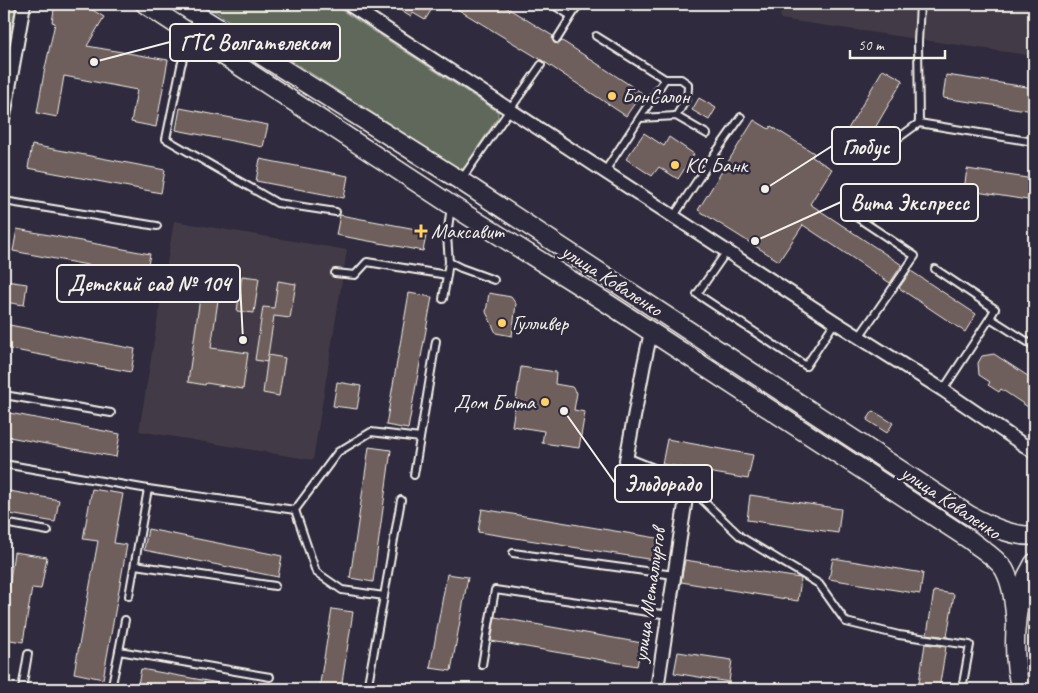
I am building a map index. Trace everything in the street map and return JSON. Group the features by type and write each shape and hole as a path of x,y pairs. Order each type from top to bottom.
{"main road":[{"name":"улица Коваленко","path":"145,4 451,205 607,303 970,540 992,556 1003,568 1010,582 1016,623"},
{"name":"улица Коваленко","path":"180,4 461,181 969,515 1007,533 1034,536"},
{"path":"190,33 202,17"},
{"path":"451,205 461,181"},
{"path":"651,332 663,314"},
{"path":"1021,689 1016,650 1016,623 1020,598 1027,576 1034,563"}],"street":[{"path":"4,116 24,4"},
{"path":"348,4 942,390 1034,452"},
{"path":"651,332 626,460 688,486"},
{"name":"улица Металлургов","path":"658,689 688,486"}],"lane":[{"path":"552,4 571,16"},
{"path":"557,39 579,4"},
{"path":"919,123 918,42 920,4"},
{"path":"190,33 180,66 166,139 278,203 336,212"},
{"path":"596,36 665,79 681,80 688,84 689,92 676,116"},
{"path":"461,181 540,65"},
{"path":"605,171 665,79"},
{"path":"640,118 676,116 707,134"},
{"path":"674,216 714,155 742,117"},
{"path":"872,157 919,123 1034,142"},
{"path":"4,201 157,226"},
{"path":"443,299 450,262 447,236 451,205"},
{"path":"849,212 914,256 859,337"},
{"path":"726,251 697,294 806,366 835,322"},
{"path":"335,273 355,275 367,262 447,275"},
{"path":"450,262 494,280"},
{"path":"935,269 995,309 942,390"},
{"path":"990,318 1034,346"},
{"path":"414,475 436,341"},
{"path":"4,395 111,413"},
{"path":"295,510 338,452 371,432 420,438"},
{"path":"4,464 148,489 295,510"},
{"path":"688,486 741,537 819,584 846,622 899,635 970,645 962,689"},
{"path":"129,596 148,489"},
{"path":"367,689 401,500"},
{"path":"295,510 316,572 342,590 384,596"},
{"path":"4,524 48,531"},
{"path":"513,552 674,575"},
{"path":"135,565 275,586"},
{"path":"482,665 495,590 668,614"},
{"path":"111,689 125,620"},
{"path":"119,651 270,677"},
{"path":"22,689 28,654"}],"shaded area":[{"path":"782,4 1034,4 1034,56 780,19"},
{"path":"174,221 347,250 313,460 139,431"},
{"path":"677,684 713,689 676,689"}],"green space":[{"path":"4,4 16,4 8,43 4,44"},
{"path":"203,4 332,4 498,112 498,117 464,168 460,169"},
{"path":"1034,621 1034,687 1030,663"}],"building":[{"path":"55,4 83,4 104,17 87,46 168,60 156,127 131,122 137,90 64,76 57,117 37,113 55,23 52,22"},
{"path":"390,4 435,4 425,20 413,13 411,17"},
{"path":"449,4 501,4 553,36 554,43 559,44 562,41 642,93 626,116 543,61"},
{"path":"883,69 903,80 861,152 841,141"},
{"path":"946,75 1034,88 1034,111 943,98"},
{"path":"699,98 716,108 709,120 692,110"},
{"path":"180,108 268,125 263,147 176,130"},
{"path":"754,120 769,129 771,126 814,153 812,157 832,169 810,204 902,265 890,283 803,225 779,261 698,210"},
{"path":"644,133 664,146 669,137 694,154 678,179 659,167 652,176 626,159"},
{"path":"32,145 165,170 161,193 28,168"},
{"path":"260,159 348,176 344,198 256,181"},
{"path":"967,169 1034,179 1034,201 964,190"},
{"path":"340,215 427,231 423,251 336,235"},
{"path":"17,229 150,254 146,276 13,251"},
{"path":"204,270 222,273 211,348 248,353 243,389 188,382"},
{"path":"911,271 976,314 965,332 899,288"},
{"path":"242,276 259,278 254,313 237,311"},
{"path":"6,281 27,284 24,305 4,302"},
{"path":"278,281 296,284 290,318 274,316 267,362 255,360 263,307 274,308"},
{"path":"409,293 432,297 408,429 386,425"},
{"name":"Гулливер","path":"489,293 511,297 516,304 512,336 496,333 486,312"},
{"path":"4,324 135,349 131,372 4,348"},
{"path":"994,354 1034,380 1034,411 1001,389 999,392 988,385 990,382 979,375 978,363 982,356"},
{"path":"268,355 285,358 279,396 263,393"},
{"name":"Дом Быта","path":"521,367 556,372 555,384 572,387 577,393 574,410 585,412 579,448 542,443 544,431 512,426"},
{"path":"337,382 361,386 357,409 333,406"},
{"path":"873,411 893,423 887,433 867,420"},
{"path":"4,412 120,434 116,457 4,436"},
{"path":"667,439 753,455 748,479 662,464"},
{"path":"369,447 391,450 373,582 350,578"},
{"path":"92,489 123,494 114,543 127,545 103,679 74,673 98,541 83,539"},
{"path":"4,490 59,500 55,522 4,513"},
{"path":"750,495 841,509 838,533 747,520"},
{"path":"482,509 657,538 654,560 478,532"},
{"path":"148,529 282,556 278,577 144,550"},
{"path":"14,552 47,557 41,589 32,588 23,642 4,639 4,608 6,595 8,595"},
{"path":"833,558 923,573 920,594 829,579"},
{"path":"685,560 800,578 798,601 681,582"},
{"path":"447,574 468,577 451,671 430,668"},
{"path":"934,591 954,594 947,637 927,634"},
{"path":"332,609 353,612 341,689 319,689"},
{"path":"495,617 642,643 637,666 491,641"},
{"path":"925,644 946,647 939,689 918,689"},
{"path":"678,652 732,660 729,682 674,673"},
{"path":"141,669 224,684 224,689 137,689"}],"place":[{"name":"ГТС Волгателеком","path":"94,62"},
{"name":"БонСалон","path":"612,96"},
{"name":"КС Банк","path":"675,165"},
{"name":"Глобус","path":"765,189"},
{"name":"Максавит","path":"421,231"},
{"name":"Вита Экспресс","path":"755,241"},
{"name":"Гулливер","path":"502,323"},
{"name":"Детский сад № 104","path":"243,340"},
{"name":"Дом Быта","path":"545,402"},
{"name":"Эльдорадо","path":"564,411"}]}
